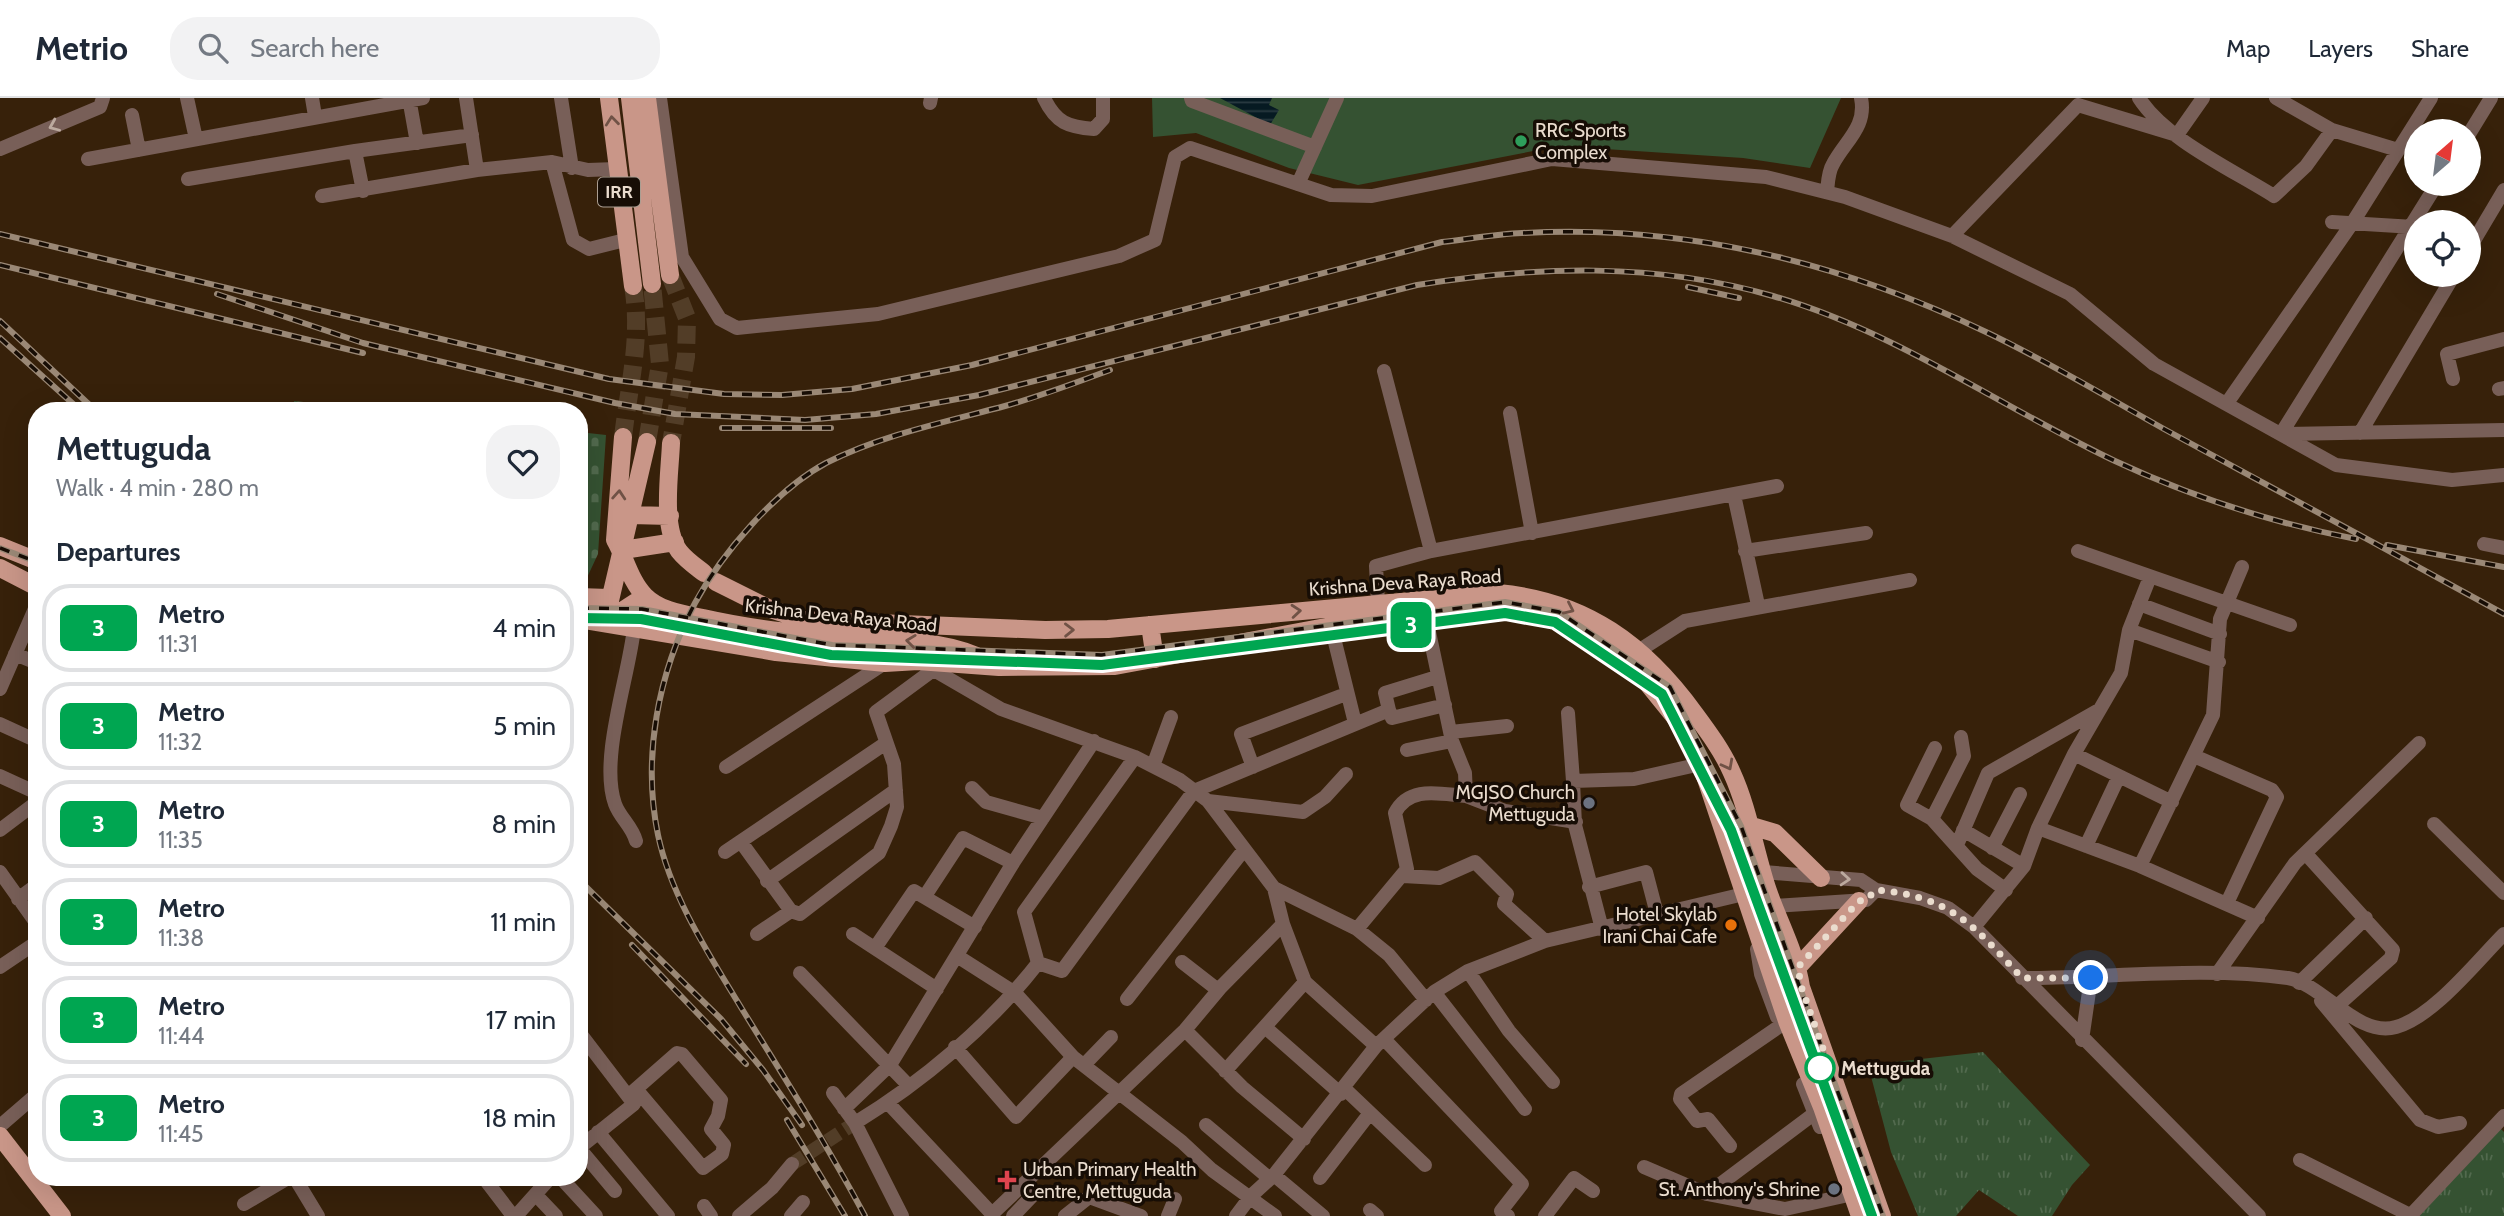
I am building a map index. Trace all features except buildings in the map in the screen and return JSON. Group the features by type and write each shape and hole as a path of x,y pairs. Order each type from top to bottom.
{"main road":[{"name":"IRR","path":"609,98 632,286"},
{"name":"IRR","path":"630,98 652,284"},
{"path":"647,98 670,275"},
{"path":"605,622 645,596 631,577 623,550 615,540 623,437"},
{"path":"605,622 608,598 623,550 647,442"},
{"path":"623,550 675,542 670,516 671,443"},
{"path":"631,515 670,516"},
{"name":"Krishna Deva Raya Road","path":"675,542 689,562 710,577 769,609 804,620 1095,629 1469,594 1522,596 1558,604 1598,622 1640,650 1669,678 1713,739 1732,774 1774,906 1798,967 1801,986 1882,1216"},
{"path":"0,546 28,557"},
{"path":"0,568 28,582"},
{"name":"Krishna Deva Raya Road","path":"645,596 675,612 783,632 910,640 959,650 999,667"},
{"path":"588,597 608,598"},
{"name":"Krishna Deva Raya Road","path":"588,620 776,652 926,666 999,667 1115,666 1331,626 1460,608 1532,611 1586,632 1640,674 1661,697 1702,764 1787,1021 1849,1195 1860,1216"},
{"path":"1183,622 1187,653"},
{"path":"1150,625 1155,659"},
{"path":"1748,825 1775,833 1821,878"},
{"path":"1798,967 1859,901"},
{"path":"0,1136 28,1172"},
{"path":"39,1186 62,1216"}],"street":[{"path":"0,149 100,107 103,98"},
{"path":"187,98 196,139"},
{"path":"312,98 315,116"},
{"path":"466,98 477,170"},
{"path":"561,98 572,168"},
{"path":"660,98 682,257 720,319 737,328 878,314 1119,256 1155,240 1175,157 1190,148 1331,195 1372,196 1552,159 1766,177 1827,192 1952,236 2070,294 2154,364 2336,465 2452,480 2504,475"},
{"path":"1045,98 1051,112 1067,127 1094,129 1102,119 1103,98"},
{"path":"1191,98 1192,102 1315,147"},
{"path":"1298,184 1337,98"},
{"path":"1827,192 1831,166 1860,124 1864,111 1861,98"},
{"path":"2139,98 2147,111 2177,135 2274,196 2306,166 2332,130"},
{"path":"2177,135 2203,98"},
{"path":"2276,98 2332,130 2398,150"},
{"path":"2227,403 2353,222 2431,98"},
{"path":"2478,119 2491,98"},
{"path":"88,159 414,99 416,143"},
{"path":"1952,236 2077,105 2177,135"},
{"path":"132,115 139,150"},
{"path":"188,179 355,151 472,135"},
{"path":"355,151 363,191"},
{"path":"552,162 573,240 589,249 625,240"},
{"path":"322,196 477,170 552,162 572,168 617,169"},
{"path":"2481,221 2504,190"},
{"path":"2332,222 2404,226"},
{"path":"2281,434 2404,241"},
{"path":"2360,433 2447,287"},
{"path":"2453,379 2447,354 2504,339"},
{"path":"1384,371 1431,551"},
{"path":"1510,413 1532,533"},
{"path":"2281,434 2504,430"},
{"path":"1378,603 1376,566 1431,551 1777,486"},
{"path":"1734,495 1758,605"},
{"path":"1745,551 1866,533"},
{"path":"2484,544 2504,548"},
{"path":"2078,551 2290,625"},
{"path":"2140,866 2213,715 2220,619 2225,601 2242,567"},
{"path":"1974,927 2024,866 2038,828 2074,754 2121,673 2129,631 2150,577"},
{"path":"1640,650 1685,621 1758,605 1910,580"},
{"path":"2139,604 2220,634"},
{"path":"1425,614 1437,677 1452,737 1465,774 1465,796"},
{"path":"1331,626 1355,723"},
{"path":"0,688 28,627"},
{"path":"634,628 617,724 612,778 615,805 633,830 636,841"},
{"path":"2129,631 2218,663"},
{"path":"15,654 28,659"},
{"path":"726,766 885,663"},
{"path":"741,842 791,911 800,914 879,853 897,807 894,764 876,712 926,666 1001,709 1135,757 1208,801 1243,851 1274,888 1357,929 1389,955 1430,996 1525,1109"},
{"path":"1437,677 1385,692 1392,718 1445,705"},
{"path":"1253,767 1241,734 1346,694"},
{"path":"1038,963 1062,971 1194,791 1390,710"},
{"path":"1956,845 1988,773 2097,711"},
{"path":"1568,713 1576,822 1589,887 1602,929"},
{"path":"1153,766 1171,717"},
{"path":"0,724 28,737"},
{"path":"1407,750 1452,737 1507,726"},
{"path":"1932,819 1964,756 1961,737"},
{"path":"844,1109 890,1065 1013,863 1094,741"},
{"path":"725,852 886,743"},
{"path":"2217,974 2295,863 2419,743"},
{"path":"1936,748 1907,804 1932,819 1977,869 2006,890"},
{"path":"2074,754 2172,802"},
{"path":"1038,963 1024,912 1135,757"},
{"path":"2194,757 2272,790 2277,797 2227,903"},
{"path":"1573,781 1634,779 1702,764"},
{"path":"1208,801 1303,812 1325,797 1346,774"},
{"path":"0,776 28,789"},
{"path":"2086,846 2119,776"},
{"path":"972,788 986,802 1043,818"},
{"path":"767,881 896,790"},
{"path":"1357,929 1403,876 1407,860 1396,822 1398,806 1416,793 1465,796 1505,811 1576,822"},
{"path":"1992,848 2020,794"},
{"path":"0,830 28,809"},
{"path":"2434,824 2504,892"},
{"path":"2038,828 2140,866 2258,918"},
{"path":"1963,830 2024,866"},
{"path":"925,896 963,838 1013,863"},
{"path":"1127,999 1243,851"},
{"path":"2306,854 2366,918 2393,954 2337,1006"},
{"path":"1403,876 1439,878 1475,862 1507,894 1504,904 1545,941"},
{"path":"0,872 28,912"},
{"path":"1589,887 1646,872 1657,914"},
{"path":"1763,872 1861,880 1876,890 1920,898 1948,908 1974,927 2082,1040 2259,1216"},
{"path":"1274,888 1283,924 1305,982 1380,1043 1522,1184 1501,1212 1508,1216"},
{"path":"1774,906 1866,900 1876,890"},
{"path":"874,948 912,893 918,891 975,927"},
{"path":"18,899 28,892"},
{"path":"1236,1216 1251,1196 1273,1177 1380,1043 1430,996 1468,971 1545,941 1744,894"},
{"path":"757,934 791,911"},
{"path":"2299,983 2366,918"},
{"path":"888,1103 993,1215 1187,1024 1216,988 1283,924"},
{"path":"853,934 937,989"},
{"path":"1644,1167 1707,1194 1785,1209 1849,1195 1761,974 1757,953 1758,934"},
{"path":"2022,978 2217,974 2291,979 2365,1024 2394,1028 2428,1009 2504,934"},
{"path":"0,967 28,948"},
{"path":"957,956 1015,993 1079,1061 1182,1142 1212,1170 1275,1216"},
{"path":"1182,962 1216,988"},
{"path":"855,1123 888,1103 955,1047 1015,993 1038,963"},
{"path":"1468,971 1509,1031 1553,1082"},
{"path":"800,973 909,1086"},
{"path":"2082,1040 2091,978"},
{"path":"1225,1071 1305,982"},
{"path":"2313,992 2420,1120 2438,1127 2460,1123"},
{"path":"1187,1024 1225,1071 1304,1139"},
{"path":"1730,1146 1708,1119 1697,1121 1680,1099 1681,1094 1780,1026"},
{"path":"1266,1028 1370,1113 1425,1166"},
{"path":"955,1047 1016,1117 1079,1061 1111,1037"},
{"path":"588,1042 632,1092 703,1168 722,1154 724,1145 711,1129 718,1116 720,1100 682,1054 677,1053 632,1092"},
{"path":"588,1140 634,1104 632,1092"},
{"path":"833,1093 855,1123 902,1216"},
{"path":"0,1126 28,1102"},
{"path":"1320,1178 1370,1113"},
{"path":"1707,1194 1815,1113"},
{"path":"2300,1160 2410,1216 2504,1117"},
{"path":"1206,1125 1323,1216"},
{"path":"598,1132 668,1216"},
{"path":"588,1159 615,1191"},
{"path":"746,1213 792,1164"},
{"path":"1545,1216 1572,1179 1593,1191"},
{"path":"244,1204 274,1186"},
{"path":"300,1186 318,1216"},
{"path":"490,1186 514,1216 543,1186"},
{"path":"568,1186 596,1216"},
{"path":"1013,1216 1035,1193"},
{"path":"536,1195 556,1216"},
{"path":"1065,1216 1089,1197 1118,1212 1141,1216"},
{"path":"1168,1216 1175,1199"},
{"path":"791,1216 803,1202"},
{"path":"1743,1216 1752,1204"}],"green space":[{"name":"RRC Sports Complex","path":"1152,98 1841,98 1810,168 1743,158 1559,146 1358,185 1289,168 1196,133 1153,137"},
{"path":"588,433 606,435 598,554 588,575"},
{"path":"1983,1052 2090,1165 2072,1185 2052,1216 2018,1216 1979,1190 1956,1216 1918,1216 1891,1152 1868,1065"},
{"path":"2500,1128 2504,1132 2504,1216 2419,1216"}],"water":[{"path":"1220,98 1272,98 1269,105 1279,110 1270,125"}],"tunnel":[{"path":"670,275 687,318 686,357 671,443"},
{"path":"647,442 660,364 652,284"},
{"path":"623,437 634,362 636,324 633,286"},
{"path":"792,1164 855,1123"}],"railway":[{"path":"0,234 609,379 724,394 782,395 852,389 972,365 1442,242 1512,234 1583,232 1702,242 1760,253 1875,286 1986,332 2504,614"},
{"path":"0,265 363,353"},
{"path":"217,294 363,343 615,403 675,414 805,420 876,414 979,395 1417,285 1551,271 1684,277 1773,296 1862,329 1947,371 2073,440 2173,486 2233,508 2356,539"},
{"path":"1688,287 1739,298"},
{"path":"0,321 86,402"},
{"path":"0,338 71,402"},
{"path":"865,1216 705,947 682,903 664,858 653,806 653,746 671,658 695,603 720,564 752,524 788,489 807,475 826,463 869,445 1018,402 1110,370"},
{"path":"722,428 831,428"},
{"path":"2387,545 2504,567"},
{"path":"0,548 28,559"},
{"path":"588,608 642,609 832,645 1102,655 1505,602 1559,612 1670,687 1741,826 1883,1216"},
{"path":"588,889 721,1019 763,1070 802,1125"},
{"path":"632,945 746,1064"},
{"path":"787,1120 845,1216"}],"metro line":[{"name":"3","path":"588,618 641,619 831,655 1102,665 1505,613 1555,622 1662,694 1731,830 1872,1216"}],"place":[{"name":"RRC Sports Complex","path":"1521,141"},
{"name":"MGJSO Church Mettuguda","path":"1589,803"},
{"name":"Hotel Skylab Irani Chai Cafe","path":"1731,925"},
{"name":"Mettuguda","path":"1820,1068"},
{"name":"Urban Primary Health Centre, Mettuguda","path":"1007,1180"},
{"name":"St. Anthony's Shrine","path":"1834,1189"}],"route":[{"path":"1820,1068 1828,1063 1801,986 1798,967 1859,901 1866,900 1876,890 1920,898 1948,908 1974,927 2022,978 2091,978"}]}
